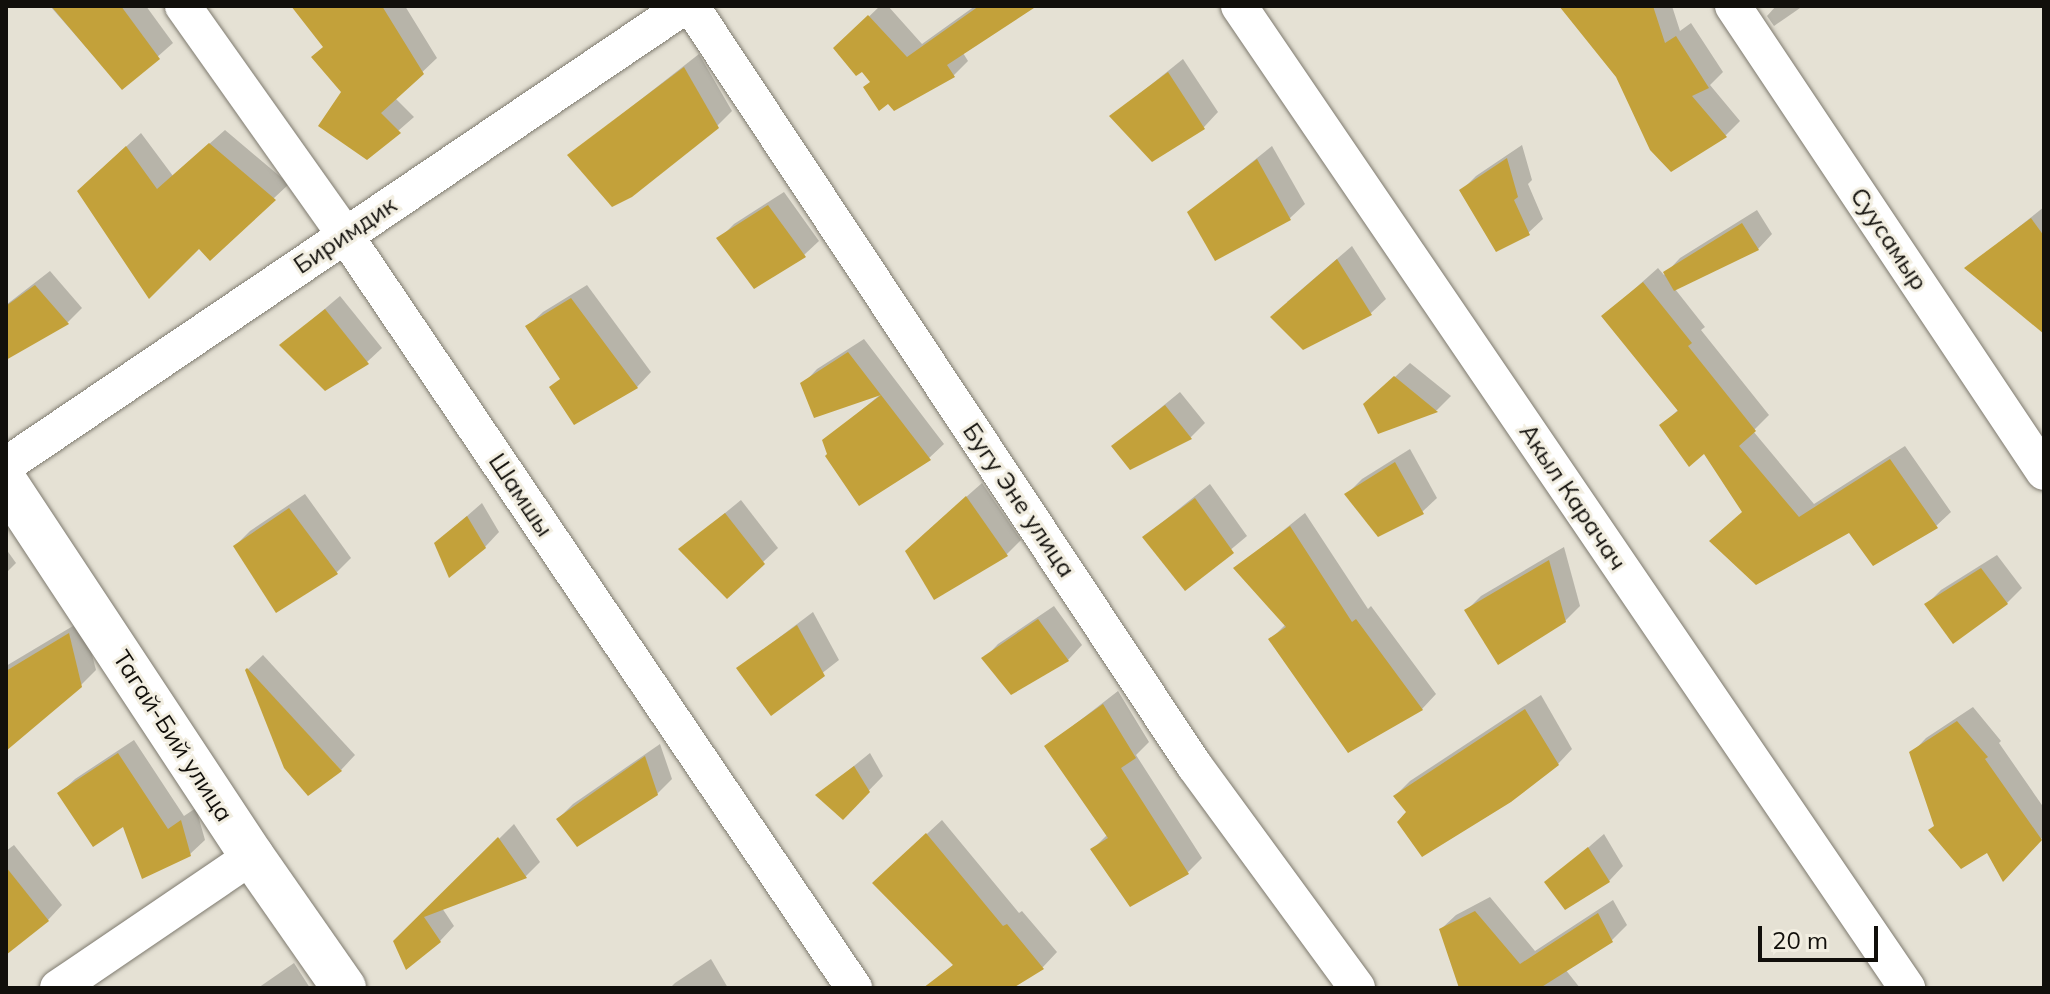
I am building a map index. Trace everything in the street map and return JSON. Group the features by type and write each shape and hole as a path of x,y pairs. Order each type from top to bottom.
{"street":[{"name":"Шамшы","path":"183,6 345,235 854,988"},
{"name":"Биримдик","path":"6,465 688,6"},
{"name":"Бугу Эне улица","path":"688,6 1194,765 1357,988"},
{"name":"Акыл Карачач","path":"1239,6 1907,988"},
{"name":"Суусамыр","path":"1733,6 2044,472"},
{"name":"Тагай-Бий улица","path":"6,483 252,856 344,988"},
{"path":"58,988 252,856"}],"building":[{"path":"51,6 121,6 160,59 122,90"},
{"path":"291,6 382,6 424,74 381,113 401,133 367,160 318,126 341,92 311,57 323,47"},
{"path":"979,6 1037,6 947,65 955,77 894,111 888,104 879,111 863,87 870,82 862,72 856,76 833,48 868,15 907,57"},
{"path":"1559,6 1653,6 1665,43 1676,36 1709,88 1692,96 1727,137 1671,172 1650,150 1616,77"},
{"path":"684,67 719,128 632,197 612,207 567,155"},
{"path":"1168,72 1205,129 1152,162 1109,116"},
{"path":"209,143 276,200 210,261 199,249 149,299 77,191 126,146 157,189"},
{"path":"1507,158 1518,197 1514,200 1530,235 1496,252 1459,190"},
{"path":"1257,159 1291,220 1215,261 1187,212"},
{"path":"768,205 806,257 754,289 716,238"},
{"path":"2031,218 2044,236 2044,334 1964,268"},
{"path":"1742,223 1759,250 1674,291 1663,272"},
{"path":"1337,259 1372,315 1303,350 1270,317"},
{"path":"1643,282 1692,343 1688,346 1756,431 1739,446 1799,517 1890,459 1938,528 1873,566 1849,533 1756,585 1709,541 1742,512 1704,454 1689,467 1659,425 1678,411 1601,316"},
{"path":"35,285 69,324 6,360 6,306"},
{"path":"571,298 638,388 574,425 549,387 560,379 525,326"},
{"path":"325,309 369,364 325,391 279,345"},
{"path":"848,352 931,460 859,506 825,456 822,440 881,395 814,418 800,383"},
{"path":"1394,376 1438,412 1378,434 1363,404"},
{"path":"1165,405 1192,439 1130,470 1111,446"},
{"path":"1395,462 1424,514 1378,537 1344,494"},
{"path":"966,496 1008,556 934,600 905,551"},
{"path":"1195,498 1234,553 1185,591 1142,537"},
{"path":"289,508 338,574 276,613 233,546"},
{"path":"725,513 765,564 727,599 678,549"},
{"path":"467,516 486,548 449,578 434,543"},
{"path":"1290,526 1352,622 1356,619 1423,710 1348,753 1268,639 1286,627 1233,568"},
{"path":"1549,560 1566,622 1498,665 1464,610"},
{"path":"1981,568 2008,604 1953,644 1924,604"},
{"path":"1038,619 1069,661 1011,695 981,658"},
{"path":"797,625 825,676 771,716 736,668"},
{"path":"69,633 82,687 6,751 6,671"},
{"path":"247,668 342,771 308,796 284,768 245,670"},
{"path":"1103,704 1136,758 1121,768 1189,874 1130,907 1090,849 1108,838 1044,746"},
{"path":"1525,709 1559,765 1511,802 1422,857 1397,822 1406,812 1393,796"},
{"path":"1957,721 1988,757 1985,759 2042,840 2003,882 1987,853 1961,869 1928,830 1934,826 1909,752"},
{"path":"118,753 168,829 181,820 191,856 142,879 123,827 93,847 57,793"},
{"path":"645,756 658,795 577,847 556,819"},
{"path":"854,766 870,792 843,820 815,795"},
{"path":"926,833 1003,926 1007,924 1044,969 1013,988 923,988 953,965 872,883"},
{"path":"498,837 527,878 424,917 441,942 406,970 393,941"},
{"path":"1588,847 1610,882 1565,910 1544,882"},
{"path":"6,867 49,921 6,955"},
{"path":"1475,911 1520,964 1598,913 1613,942 1540,988 1459,988 1439,929"}]}
